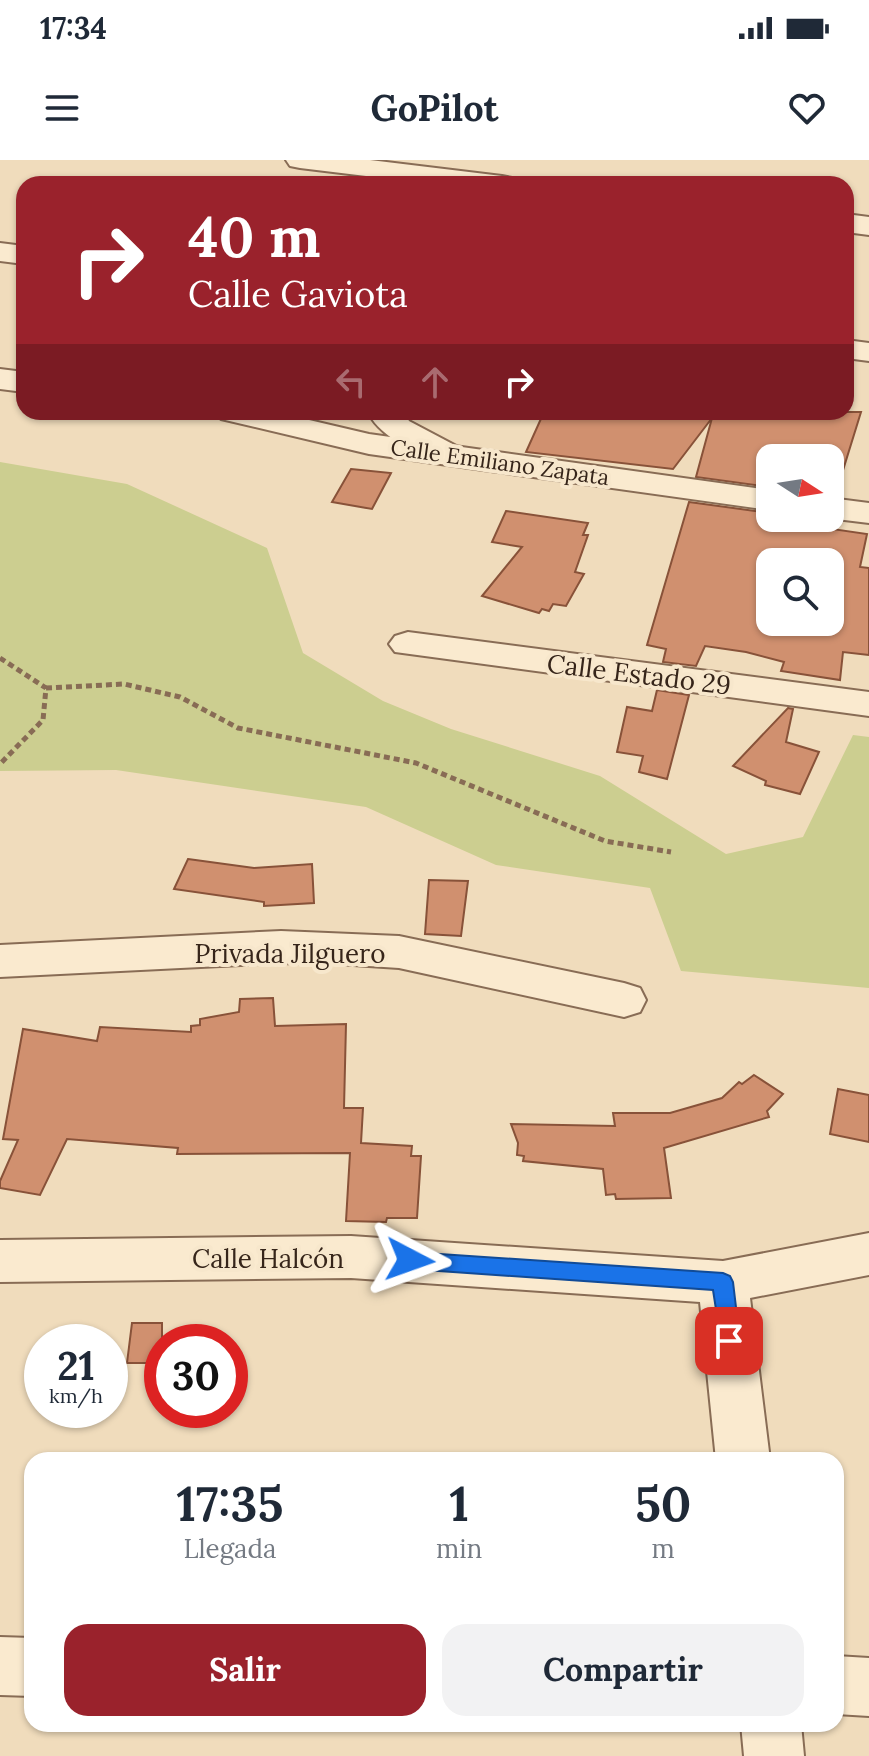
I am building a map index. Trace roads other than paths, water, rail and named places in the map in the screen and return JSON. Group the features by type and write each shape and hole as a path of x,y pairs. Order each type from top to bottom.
{"street":[{"path":"300,160 429,176"},
{"name":"Calle Emiliano Zapata","path":"267,420 369,444 756,498"},
{"path":"389,420 397,428 450,456"},
{"path":"844,510 869,513"},
{"name":"Calle Estado 29","path":"408,644 869,704"},
{"name":"Privada Jilguero","path":"0,961 281,947 338,948 399,952 624,1000"},
{"name":"Calle Halcón","path":"0,1261 351,1257 723,1282 851,1255 869,1254"},
{"path":"723,1282 742,1452"},
{"path":"0,1666 24,1667"},
{"path":"844,1685 869,1687"},
{"path":"772,1732 774,1756"}]}
